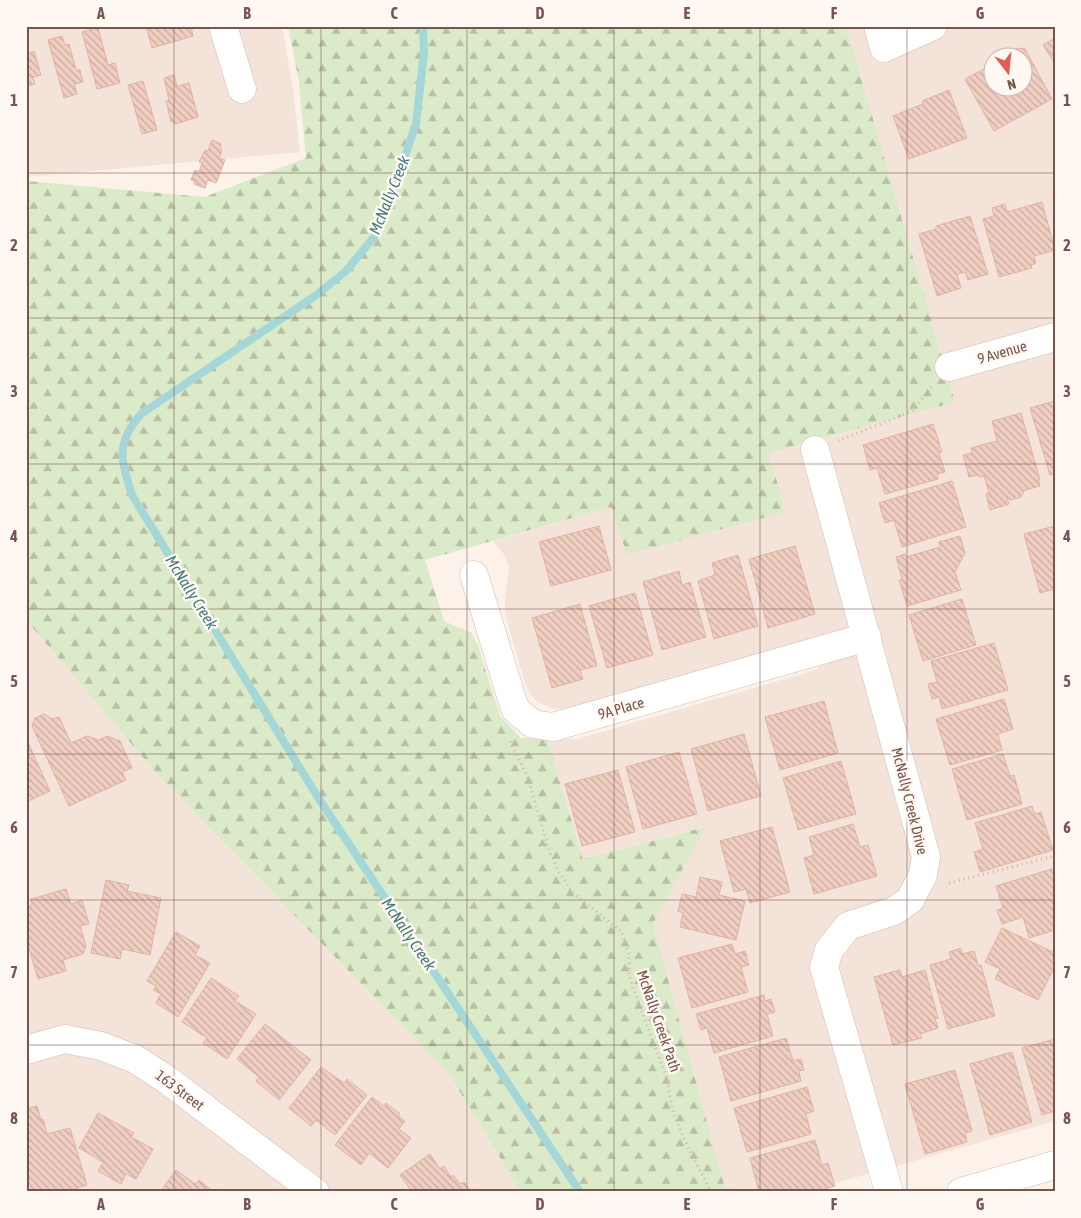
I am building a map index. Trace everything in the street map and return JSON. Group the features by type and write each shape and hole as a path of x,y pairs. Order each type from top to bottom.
{"street":[{"path":"223,26 242,89"},
{"path":"878,26 884,48 933,26"},
{"name":"9 Avenue","path":"949,367 1055,337"},
{"name":"McNally Creek Drive","path":"815,450 926,857 923,875 910,900 894,911 848,926 829,950 824,967 889,1192"},
{"name":"9A Place","path":"474,575 515,709 533,724 553,728 867,637"},
{"name":"163 Street","path":"26,1050 65,1039 101,1046 135,1059 166,1079 315,1192"},
{"path":"960,1192 1055,1165"}],"path":[{"path":"815,450 912,411 949,367"},
{"name":"McNally Creek Path","path":"512,736 511,744 527,775 550,853 559,872 572,892 622,932 629,953 632,985 668,1079 673,1112 684,1139 711,1192"},
{"path":"914,893 1055,856"}],"shaded area":[{"path":"26,26 282,26 293,89 300,152 26,177"},
{"path":"846,26 1055,26 1055,1121 804,1192 726,1192 653,924 704,827 583,859 547,739 577,739 819,669 811,640 572,708 550,708 538,702 530,694 525,683 505,614 509,567 505,556 493,541 611,507 627,555 784,512 769,453 955,402"},
{"path":"26,620 158,775 449,1074 521,1192 26,1192"}],"green space":[{"path":"288,26 846,26 955,402 769,453 785,512 627,555 611,507 425,560 444,621 471,633 478,645 500,716 521,738 547,739 583,859 705,827 653,924 726,1192 521,1192 449,1074 158,775 26,620 26,181 205,197 306,158 299,82"}],"building":[{"path":"146,26 191,26 193,36 152,48"},
{"path":"98,28 108,65 115,63 120,83 97,89 82,32"},
{"path":"62,36 65,45 69,44 76,70 80,70 83,82 74,84 77,94 64,98 48,40"},
{"path":"1055,38 1055,64 1043,45"},
{"path":"34,51 41,75 33,77 35,84 26,86 26,54"},
{"path":"1034,66 1052,99 994,131 965,79 984,69 984,98 1034,98"},
{"path":"174,75 177,86 189,83 198,117 175,124 174,121 171,122 166,101 169,100 164,78"},
{"path":"143,81 157,130 142,134 128,85"},
{"path":"949,90 967,138 909,159 893,116 923,104 922,101"},
{"path":"212,140 221,144 222,151 220,156 217,157 225,160 216,183 208,180 205,188 194,184 195,181 191,180 195,170 199,172 202,163 199,162 205,150 208,151"},
{"path":"1042,202 1055,250 1034,256 1036,263 1031,265 1032,268 999,277 983,219 994,216 992,208 1005,204 1007,212"},
{"path":"970,216 988,274 968,280 965,272 957,274 961,288 937,296 919,234 936,229 936,226"},
{"path":"1055,401 1055,473 1050,475 1030,408"},
{"path":"1021,413 1040,480 1038,480 1040,486 1025,490 1021,497 1010,500 1007,498 1009,504 990,510 986,494 989,493 984,476 969,477 963,455 972,453 971,448 997,441 992,421"},
{"path":"933,424 942,452 939,453 945,472 937,474 938,479 885,494 877,468 870,470 863,445"},
{"path":"952,481 966,527 902,547 894,520 885,523 879,503"},
{"path":"599,526 611,570 551,586 539,542"},
{"path":"1055,526 1055,589 1040,593 1024,534"},
{"path":"960,536 965,553 955,572 961,590 907,606 899,580 902,579 896,557 905,554 906,557 940,547 939,542"},
{"path":"795,546 815,614 768,628 749,559"},
{"path":"738,555 758,626 714,639 698,581 715,575 712,563"},
{"path":"679,571 682,585 690,582 706,637 662,650 643,582"},
{"path":"635,593 653,655 607,668 589,606"},
{"path":"962,599 976,645 923,661 909,615"},
{"path":"580,604 597,666 580,670 583,679 552,688 532,618"},
{"path":"994,643 1008,690 942,709 939,697 932,699 928,684 937,682 931,661"},
{"path":"1004,699 1013,729 998,734 1002,750 950,765 936,719"},
{"path":"824,701 838,753 780,770 765,717"},
{"path":"44,714 52,719 59,717 71,743 87,736 99,740 107,736 120,741 132,768 122,772 126,780 69,806 32,726 35,718"},
{"path":"744,734 761,796 708,811 691,749"},
{"path":"26,738 50,791 26,802"},
{"path":"679,752 697,814 643,829 626,767"},
{"path":"1003,754 1010,776 1014,775 1022,804 967,820 952,769"},
{"path":"841,761 856,814 798,830 783,778"},
{"path":"618,770 635,832 582,846 565,784"},
{"path":"1032,806 1035,814 1041,812 1053,850 980,872 974,852 983,849 975,823"},
{"path":"853,824 860,847 868,845 877,876 814,894 804,858 814,855 809,837"},
{"path":"772,827 790,892 750,903 746,889 734,892 720,841"},
{"path":"1055,868 1055,930 1029,938 1023,917 1002,924 997,910 1003,908 996,886"},
{"path":"700,877 722,882 719,895 745,901 736,940 680,927 683,913 678,911 682,894 696,897"},
{"path":"106,880 129,885 127,891 161,898 150,955 122,949 120,959 91,953"},
{"path":"66,889 71,904 82,900 89,924 80,926 86,946 83,954 63,960 66,971 38,979 26,938 26,907 32,905 31,899"},
{"path":"1002,928 1055,953 1055,966 1038,1000 995,979 1000,969 985,962"},
{"path":"176,932 200,946 195,955 210,963 178,1017 156,1003 161,994 153,990 156,986 147,981"},
{"path":"732,944 735,954 745,951 749,965 741,967 748,992 692,1008 678,958"},
{"path":"961,948 962,954 974,951 978,965 981,965 995,1016 948,1029 930,965 951,959 949,952"},
{"path":"900,970 902,977 925,970 938,1018 935,1019 938,1028 920,1034 922,1038 893,1045 874,977"},
{"path":"211,978 239,996 235,1001 256,1014 227,1059 203,1043 207,1038 182,1022"},
{"path":"764,995 765,1001 771,999 775,1012 767,1014 773,1036 714,1053 707,1028 701,1030 696,1014"},
{"path":"265,1024 311,1060 279,1100 256,1081 259,1077 237,1059"},
{"path":"786,1038 793,1061 801,1059 804,1070 799,1071 801,1081 731,1101 719,1057"},
{"path":"1055,1039 1055,1111 1042,1115 1022,1048"},
{"path":"1012,1052 1032,1122 990,1135 970,1064"},
{"path":"321,1067 344,1083 347,1079 367,1095 335,1135 316,1120 311,1126 289,1108"},
{"path":"955,1070 972,1131 965,1133 967,1142 925,1154 905,1084"},
{"path":"807,1087 814,1111 806,1114 811,1134 747,1152 734,1108"},
{"path":"372,1097 384,1106 386,1103 400,1114 398,1116 405,1121 399,1129 411,1138 388,1168 369,1153 361,1165 335,1145"},
{"path":"37,1106 47,1134 70,1128 87,1185 64,1192 32,1192 26,1171 26,1109"},
{"path":"98,1113 134,1133 131,1137 153,1149 136,1179 126,1174 121,1184 98,1171 103,1162 79,1148"},
{"path":"815,1140 822,1165 828,1163 835,1186 815,1192 759,1192 750,1158"},
{"path":"430,1154 440,1169 444,1166 451,1177 453,1175 460,1184 464,1182 471,1192 405,1192 410,1189 400,1175"},
{"path":"176,1170 195,1184 199,1180 214,1192 160,1192"}],"waterway":[{"name":"McNally Creek","path":"423,26 424,53 416,123 398,178 374,237 346,271 315,296 141,414 127,434 124,444 123,462 132,495 319,799 580,1192"}]}
